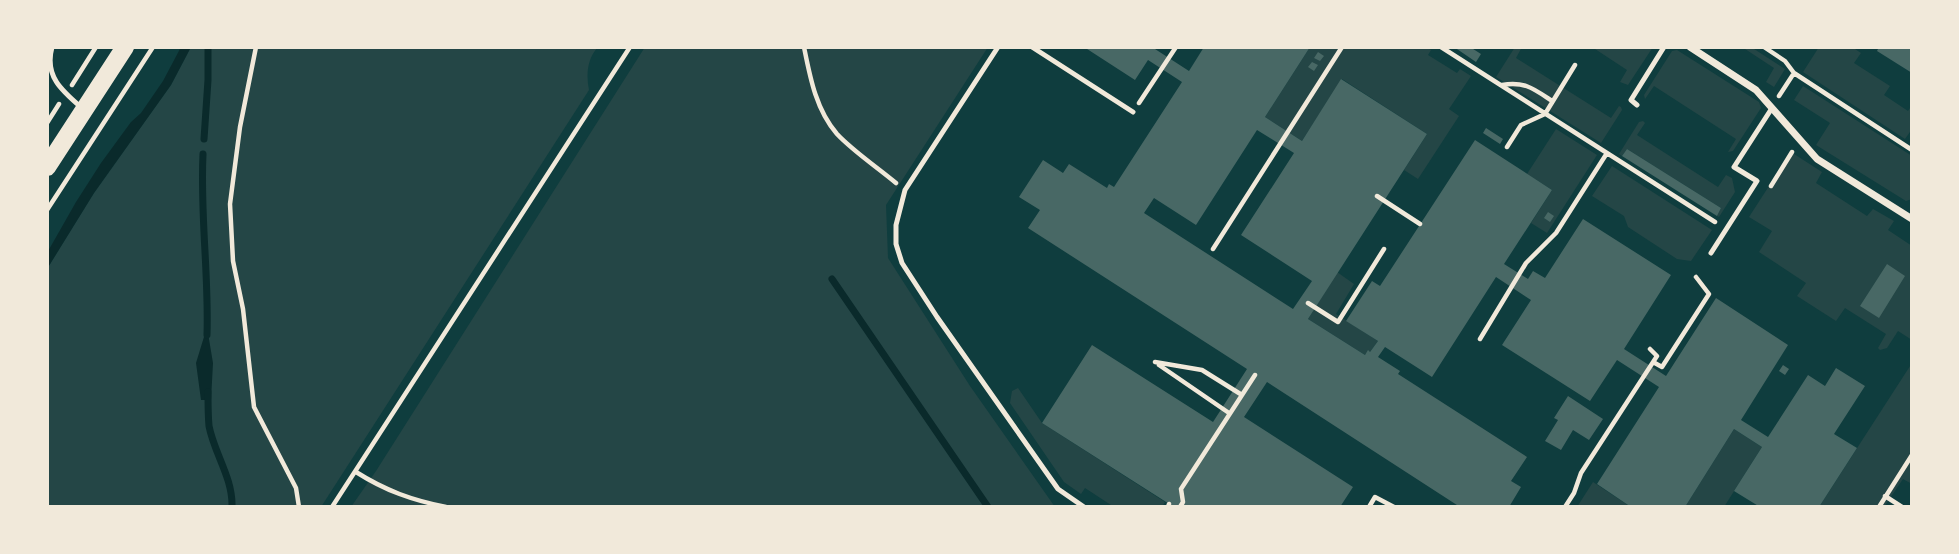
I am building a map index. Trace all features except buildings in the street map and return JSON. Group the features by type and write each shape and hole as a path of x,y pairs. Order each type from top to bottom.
{"main road":[{"path":"47,167 125,47"}],"street":[{"path":"1690,47 1756,90 1817,159 1912,219"}],"lane":[{"path":"52,47 49,58 50,72 66,94 85,110"},
{"path":"998,47 905,190 896,225 895,244 902,263 937,317 1058,489 1084,507"},
{"path":"1032,47 1133,112"},
{"path":"1637,105 1630,100 1664,47"},
{"path":"1711,253 1757,181 1734,167 1772,108"}],"path":[{"path":"47,210 153,47"},
{"path":"256,47 240,127 230,204 233,261 243,309 254,407 296,488 299,507"},
{"path":"332,507 630,47"},
{"path":"804,47 811,79 823,113 837,133 905,190"},
{"path":"1133,112 1176,47"},
{"path":"1213,249 1342,47"},
{"path":"1441,47 1726,229"},
{"path":"1764,47 1786,61 1794,74 1912,150"},
{"path":"1507,147 1521,125 1545,114 1575,65"},
{"path":"1772,108 1794,74"},
{"path":"1501,86 1515,83 1528,86 1552,101"},
{"path":"1769,188 1800,140"},
{"path":"1480,339 1526,263 1556,233 1607,153"},
{"path":"1377,196 1420,224"},
{"path":"1308,303 1338,322 1384,249"},
{"path":"1653,362 1662,367 1709,294 1696,277"},
{"path":"1565,507 1574,493 1581,473 1657,356 1650,349"},
{"path":"1232,415 1155,362 1202,370 1242,395"},
{"path":"1180,507 1183,502 1181,489 1255,375"},
{"path":"1878,507 1912,455"},
{"path":"356,472 369,481 412,499 446,507"},
{"path":"1885,496 1902,507"},
{"path":"1369,507 1375,497 1394,507"}],"shaded area":[{"path":"181,47 191,47 171,85 94,193 47,269 47,253 76,202 101,163 163,81"},
{"path":"191,47 598,47 588,67 589,90 321,507 47,507 47,269 94,193 171,85"},
{"path":"645,47 988,47 886,205 888,258 970,386 1055,507 351,507"},
{"path":"1310,47 1426,47 1431,50 1428,55 1457,73 1460,69 1471,76 1449,109 1459,116 1418,179 1404,170 1427,134 1342,79 1302,141 1265,117"},
{"path":"1515,47 1522,47 1516,58 1611,118 1619,106 1621,107 1622,110 1601,143 1496,77"},
{"path":"1592,47 1653,47 1628,85 1620,82 1627,70"},
{"path":"1742,47 1751,47 1785,69 1774,87 1766,82 1774,68"},
{"path":"1819,47 1852,47 1861,53 1854,63 1890,86 1884,95 1908,111 1912,105 1912,129 1905,139 1803,72"},
{"path":"1677,50 1759,102 1761,108 1733,151 1728,152 1736,139 1654,86 1645,99 1644,95 1672,51"},
{"path":"1803,86 1912,156 1912,199 1906,201 1816,145 1830,123 1794,100"},
{"path":"1639,122 1645,123 1637,135 1718,187 1726,175 1732,178 1735,192 1719,217 1717,216 1721,208 1627,149 1622,156 1619,154"},
{"path":"1556,129 1597,155 1547,233 1531,223 1552,190 1527,174"},
{"path":"1791,152 1822,172 1816,183 1867,216 1873,209 1894,221 1888,230 1912,246 1912,340 1898,331 1887,348 1880,350 1878,348 1886,334 1845,308 1836,321 1797,296 1806,283 1759,252 1772,231 1749,217"},
{"path":"1612,166 1712,230 1691,261 1677,259 1628,227 1624,216 1592,196"},
{"path":"1337,272 1354,284 1336,314 1378,341 1365,355 1308,319"},
{"path":"207,327 213,363 211,400 201,400 196,363"},
{"path":"1912,363 1912,484 1903,479 1884,507 1819,507"},
{"path":"1018,388 1042,423 1165,502 1162,507 1114,507 1085,488 1081,494 1064,482 1010,403 1012,391"},
{"path":"1734,429 1762,447 1724,507 1685,507"},
{"path":"1593,482 1631,507 1577,507"}],"waterway":[{"path":"204,139 208,47"},
{"path":"203,154 207,335"},
{"path":"832,279 988,507"},
{"path":"208,392 209,426 230,486 232,507"}]}
